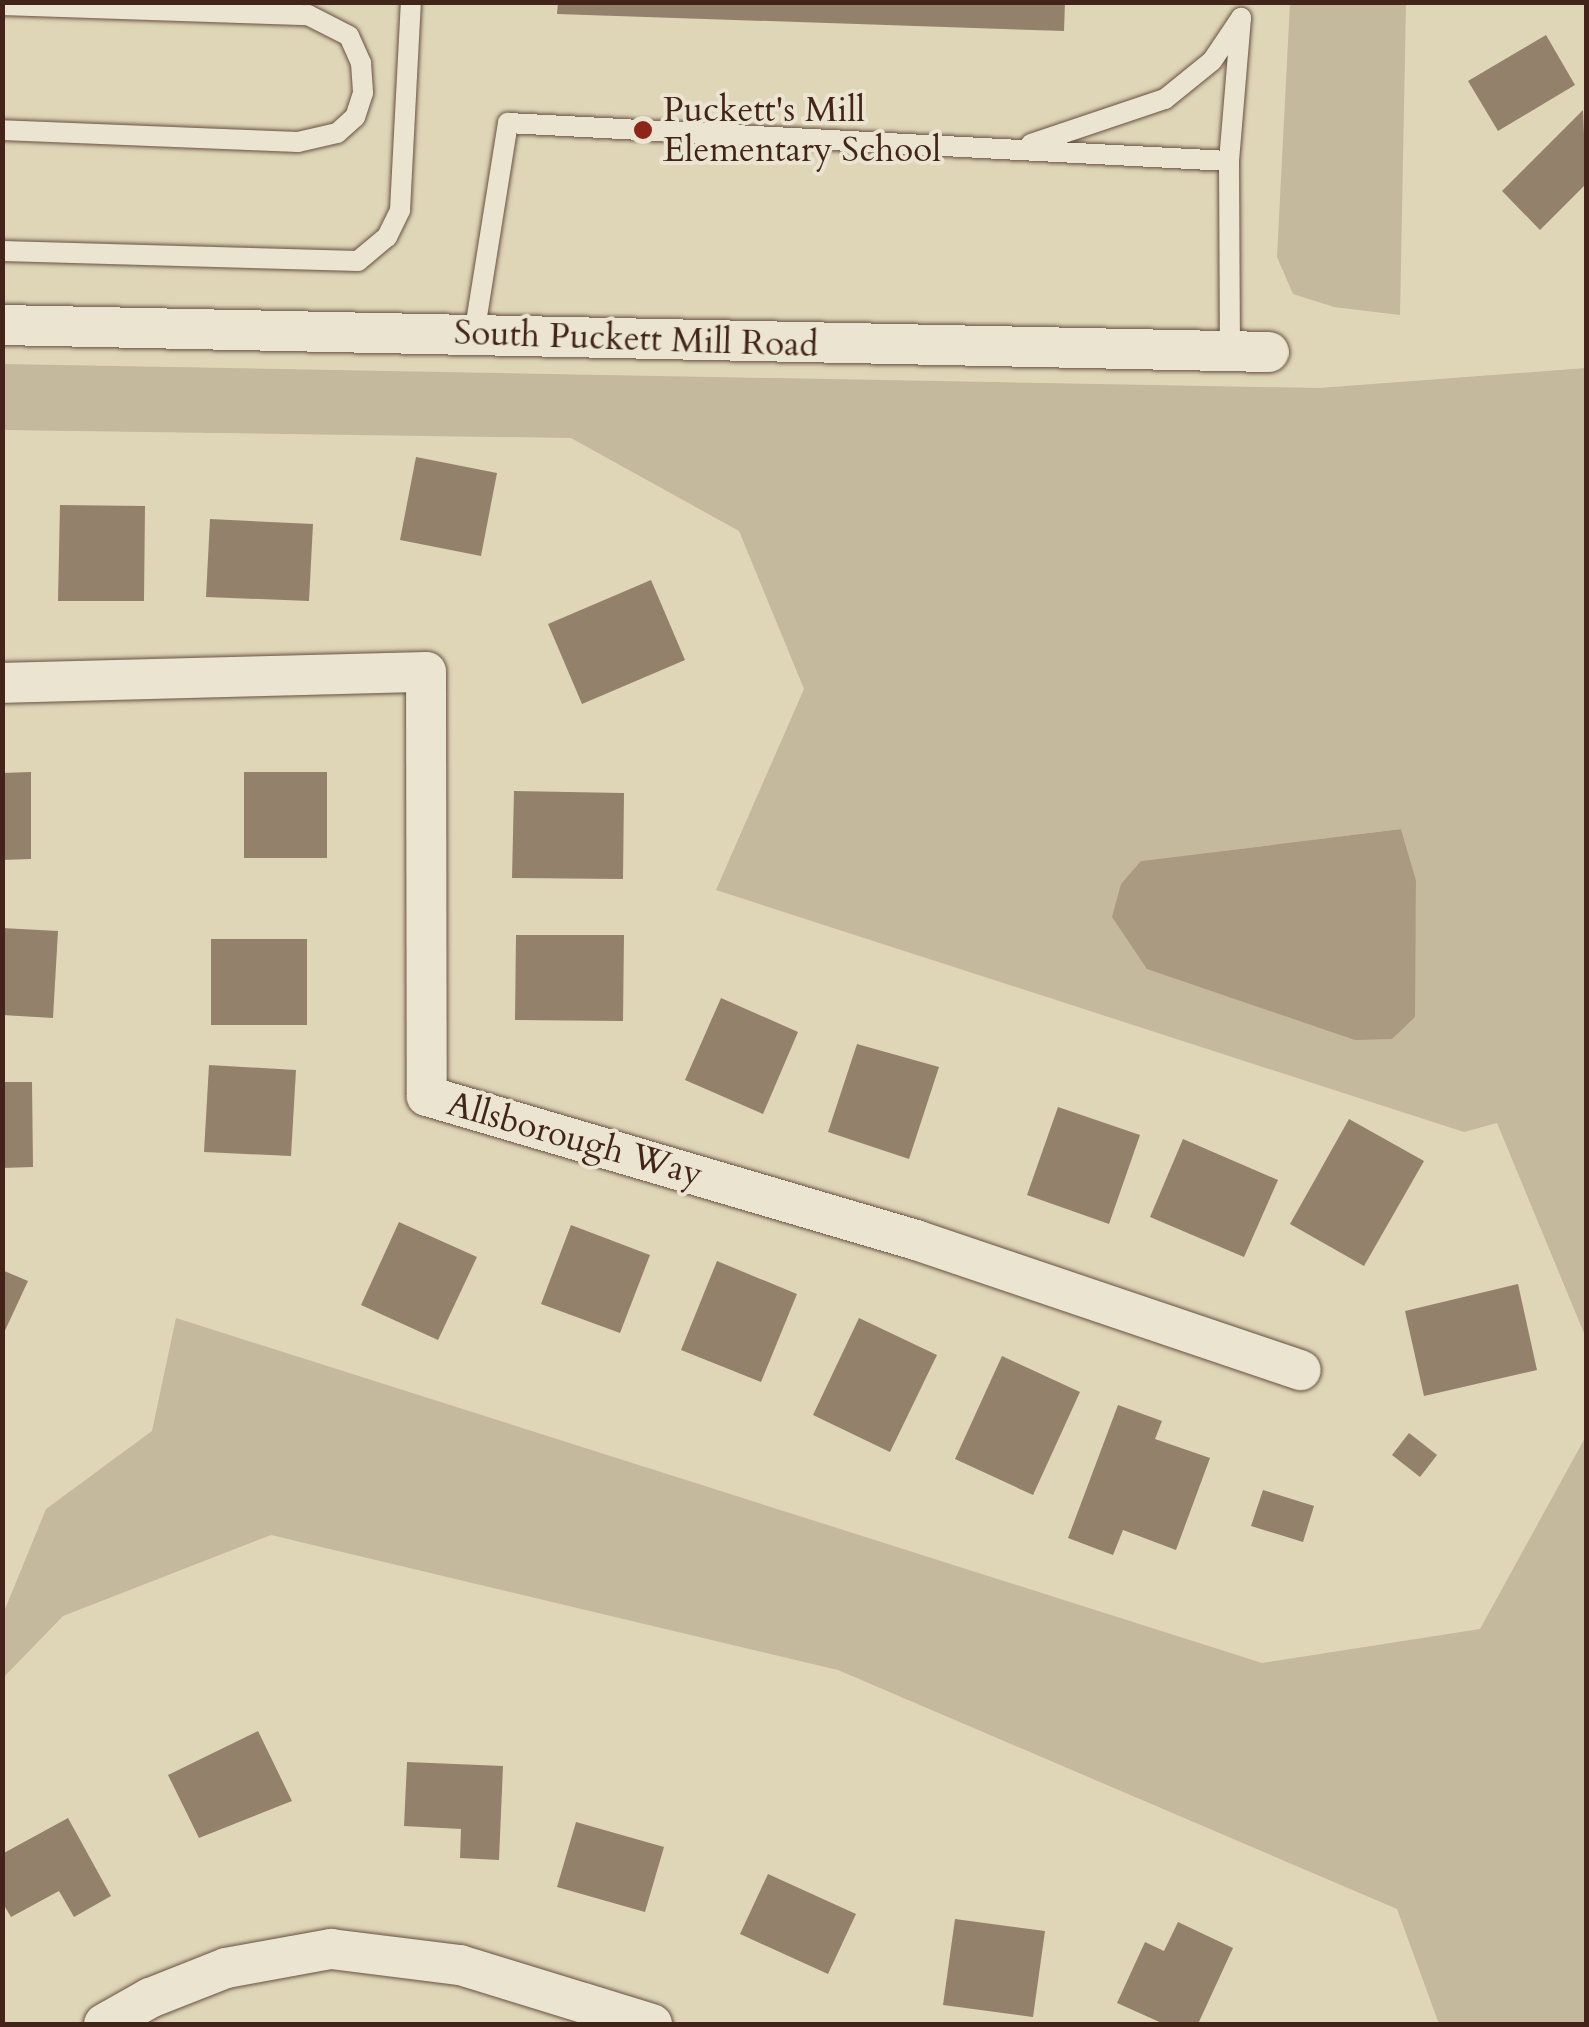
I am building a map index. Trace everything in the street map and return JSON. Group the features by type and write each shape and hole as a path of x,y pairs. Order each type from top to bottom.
{"street":[{"name":"South Puckett Mill Road","path":"2,325 1249,352"},
{"name":"Allsborough Way","path":"2,682 426,672 426,1096 916,1240 1301,1370"},
{"path":"104,2024 150,1998 226,1968 331,1949 460,1965 652,2024"}],"lane":[{"path":"2,251 358,261 387,236 400,210 411,2"},
{"path":"2,5 308,15 349,36 361,63 362,93 355,117 336,133 298,142 2,130"},
{"path":"986,148 1080,132 1165,99 1212,61 1242,10"},
{"path":"1242,10 1229,161 1249,352"},
{"path":"474,335 508,123 1229,161"}],"shaded area":[{"path":"1290,3 1406,3 1400,315 1334,307 1293,294 1277,257"},
{"path":"3,364 1319,388 1586,368 1586,1338 1497,1123 1464,1132 716,890 804,689 739,531 571,438 3,430","holes":["1401,829 1416,880 1415,934 1141,861"]},
{"path":"1401,829 1416,880 1415,1017 1392,1039 1355,1040 1147,969 1112,917 1121,884 1141,861"},
{"path":"176,1318 1262,1663 1480,1629 1586,1436 1586,2024 1439,2024 1397,1909 838,1670 271,1535 63,1616 3,1678 3,1614 46,1509 152,1431"}],"building":[{"path":"558,2 1065,2 1064,31 557,14"},
{"path":"1546,35 1575,85 1498,131 1468,81"},
{"path":"1583,110 1586,184 1540,230 1502,191"},
{"path":"416,457 497,473 481,556 400,540"},
{"path":"60,505 145,506 144,601 58,601"},
{"path":"210,519 313,524 309,601 206,597"},
{"path":"651,580 685,660 582,704 548,624"},
{"path":"31,772 31,859 2,860 2,773"},
{"path":"244,772 327,772 327,858 244,858"},
{"path":"514,791 624,793 623,879 512,878"},
{"path":"2,928 58,931 53,1018 2,1015"},
{"path":"516,935 624,935 623,1021 515,1020"},
{"path":"211,939 307,939 307,1025 211,1025"},
{"path":"721,998 798,1032 763,1114 685,1080"},
{"path":"857,1044 939,1067 909,1159 828,1132"},
{"path":"209,1065 296,1070 291,1156 204,1152"},
{"path":"2,1082 32,1082 33,1167 2,1168"},
{"path":"1058,1107 1140,1135 1109,1224 1027,1195"},
{"path":"1349,1119 1424,1161 1364,1266 1290,1224"},
{"path":"1183,1139 1278,1180 1244,1257 1150,1217"},
{"path":"399,1222 477,1257 438,1340 361,1305"},
{"path":"571,1225 650,1255 620,1333 541,1304"},
{"path":"717,1261 797,1294 761,1382 681,1350"},
{"path":"2,1270 28,1281 2,1337"},
{"path":"1518,1284 1537,1370 1424,1396 1405,1311"},
{"path":"859,1318 937,1355 890,1452 813,1415"},
{"path":"1002,1356 1080,1392 1033,1495 955,1459"},
{"path":"1118,1405 1162,1421 1155,1439 1210,1458 1176,1550 1123,1530 1113,1555 1068,1538"},
{"path":"1409,1433 1437,1455 1420,1477 1392,1455"},
{"path":"1263,1490 1314,1506 1303,1542 1251,1526"},
{"path":"258,1731 292,1801 199,1838 168,1775"},
{"path":"407,1762 503,1766 499,1860 460,1858 461,1829 404,1826"},
{"path":"68,1818 111,1896 74,1917 59,1891 11,1917 2,1902 2,1854"},
{"path":"576,1822 664,1847 645,1912 557,1887"},
{"path":"768,1874 856,1914 828,1974 740,1934"},
{"path":"955,1919 1045,1931 1033,2017 943,2005"},
{"path":"1178,1922 1233,1948 1198,2024 1164,2024 1117,2003 1145,1942 1164,1951"}],"place":[{"name":"Puckett's Mill Elementary School","path":"643,130"}]}
